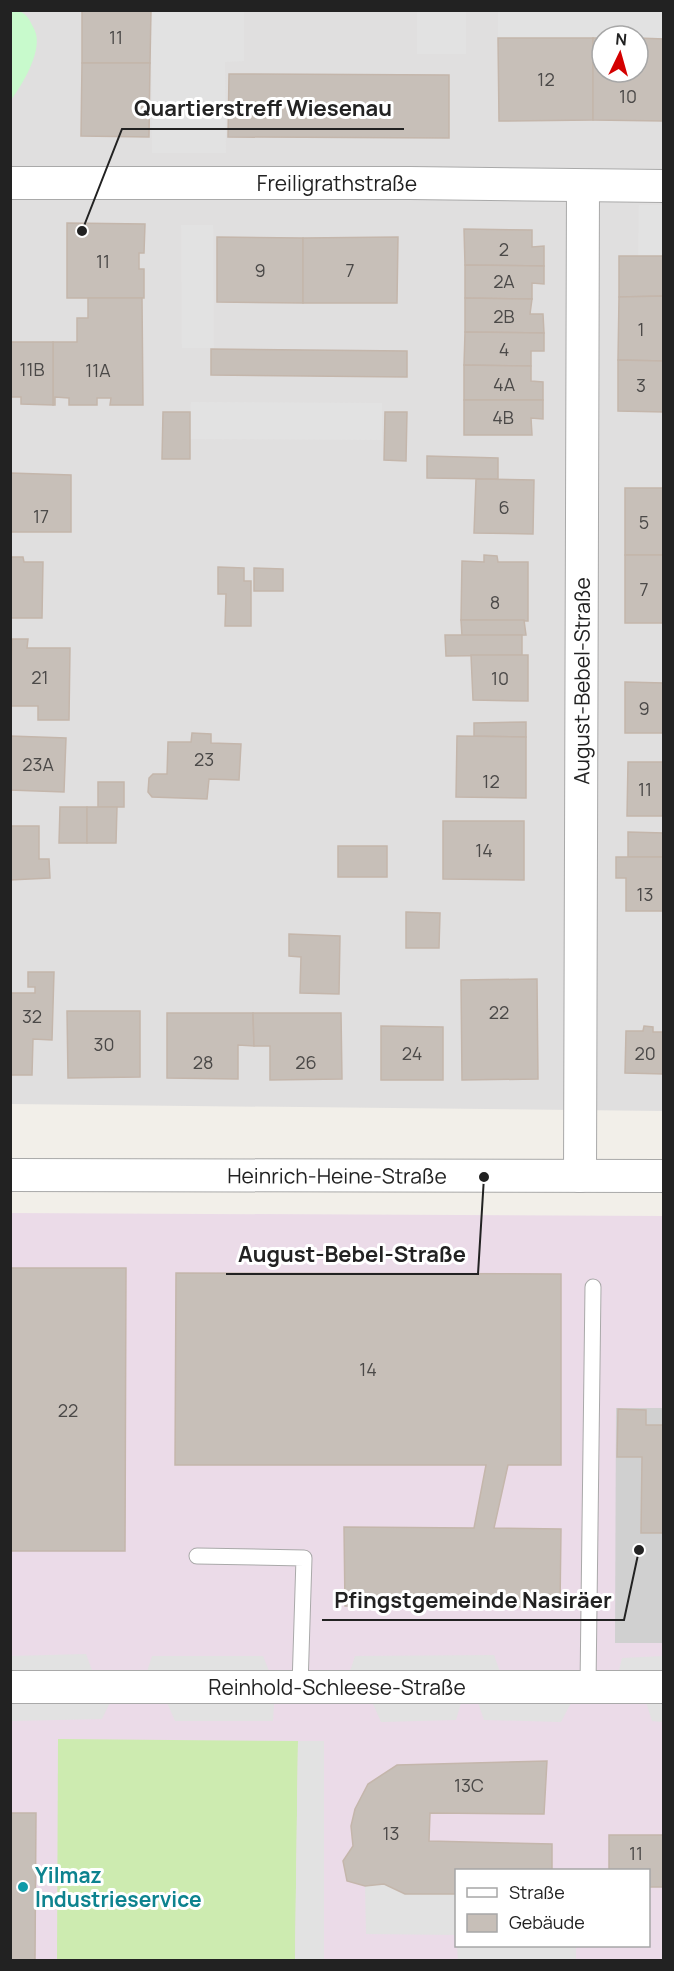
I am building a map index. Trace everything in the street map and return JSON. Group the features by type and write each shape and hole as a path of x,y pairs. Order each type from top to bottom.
{"street":[{"name":"Freiligrathstraße","path":"10,183 410,183 663,186"},
{"name":"August-Bebel-Straße","path":"580,1176 583,186"},
{"name":"Heinrich-Heine-Straße","path":"10,1175 663,1176"},
{"name":"Reinhold-Schleese-Straße","path":"10,1687 663,1687"}],"lane":[{"path":"588,1686 593,1287"},
{"path":"197,1556 304,1558 300,1686"}],"shaded area":[{"path":"11,11 663,11 663,1111 11,1104"},
{"path":"151,11 244,11 244,61 225,62 226,153 152,153"},
{"path":"417,11 466,11 466,54 417,54"},
{"path":"498,11 663,11 663,39 650,39 650,24 590,24 590,39 498,38"},
{"path":"639,205 663,205 663,256 638,256"},
{"path":"181,225 213,225 214,348 182,348"},
{"path":"191,402 382,403 382,440 190,439"},
{"path":"11,1213 663,1216 663,1960 11,1960"},
{"path":"616,1408 663,1408 663,1643 615,1643"},
{"path":"86,1654 98,1686 118,1686 102,1719 11,1721 10,1656"},
{"path":"494,1655 505,1686 580,1686 561,1722 484,1720 472,1686 466,1686 456,1720 381,1722 365,1686 345,1686 355,1656"},
{"path":"152,1656 263,1656 275,1686 273,1721 175,1721 160,1687 142,1687"},
{"path":"663,1656 663,1722 652,1721 641,1686 615,1686 622,1658"},
{"path":"298,1741 324,1741 324,1960 295,1960"},
{"path":"384,1884 405,1894 455,1894 455,1935 366,1934 365,1886"},
{"path":"457,1947 576,1947 576,1960 458,1960"}],"green space":[{"path":"11,10 22,12 28,18 36,32 37,42 30,69 11,100"},
{"path":"58,1739 298,1741 295,1960 57,1960"}],"building":[{"path":"82,10 151,10 150,63 82,63"},
{"path":"498,38 590,38 593,120 499,121"},
{"path":"650,38 664,39 664,121 593,120 593,84 650,84"},
{"path":"82,63 150,63 149,137 81,136"},
{"path":"229,74 449,75 449,138 228,137"},
{"path":"67,223 145,224 144,253 139,253 139,269 144,269 144,298 67,298"},
{"path":"464,229 532,230 532,247 544,246 544,266 465,265"},
{"path":"217,237 303,238 303,303 217,302"},
{"path":"398,237 397,303 303,303 303,238"},
{"path":"619,256 664,256 664,296 619,297"},
{"path":"465,265 544,266 544,284 532,283 532,299 465,298"},
{"path":"664,296 664,361 618,360 619,297"},
{"path":"88,298 142,298 143,405 110,405 111,398 97,398 97,405 69,405 69,398 55,397 55,405 53,405 53,342 77,342 77,318 88,318"},
{"path":"465,298 532,299 530,314 543,314 544,333 465,332"},
{"path":"465,332 544,333 544,351 531,351 531,366 464,365"},
{"path":"10,342 53,342 53,405 21,404 21,397 10,397"},
{"path":"211,349 407,351 407,377 211,375"},
{"path":"618,360 664,361 664,412 618,411"},
{"path":"464,365 531,366 531,381 543,382 543,400 464,400"},
{"path":"464,400 543,400 543,419 531,418 532,435 464,435"},
{"path":"163,412 190,412 190,459 162,459"},
{"path":"385,412 407,412 406,461 384,460"},
{"path":"427,456 498,458 498,479 427,478"},
{"path":"10,473 71,475 71,532 10,532"},
{"path":"476,479 534,480 533,534 474,533"},
{"path":"625,488 664,488 664,555 625,555"},
{"path":"484,555 497,556 498,562 528,562 528,621 461,620 462,561 484,562"},
{"path":"625,555 664,555 664,623 625,623"},
{"path":"10,557 23,557 24,562 43,562 42,618 10,618"},
{"path":"218,567 244,568 244,581 251,581 251,626 225,626 226,594 218,594"},
{"path":"254,568 283,569 283,591 254,591"},
{"path":"461,620 524,620 526,635 462,636"},
{"path":"445,635 522,635 522,655 446,656"},
{"path":"12,639 28,639 27,648 70,648 69,720 38,720 38,706 10,706"},
{"path":"471,655 528,655 528,701 473,700"},
{"path":"625,682 664,683 664,733 625,733"},
{"path":"526,722 526,737 474,736 474,723"},
{"path":"192,733 211,734 211,743 241,744 239,780 209,779 207,799 152,797 148,792 149,778 153,774 167,774 168,742 191,742"},
{"path":"10,736 66,738 64,792 10,790"},
{"path":"457,736 526,737 526,798 456,797"},
{"path":"628,762 664,762 664,816 627,816"},
{"path":"98,782 124,782 124,807 98,807"},
{"path":"60,807 87,807 87,843 59,843"},
{"path":"87,807 117,807 116,843 87,843"},
{"path":"443,821 524,821 524,880 443,879"},
{"path":"10,826 39,826 39,859 49,859 50,878 10,880"},
{"path":"628,832 664,833 664,857 628,857"},
{"path":"338,846 387,846 387,877 338,877"},
{"path":"616,857 664,857 664,911 626,911 626,878 616,878"},
{"path":"406,912 440,913 439,948 406,948"},
{"path":"289,934 340,936 339,994 300,993 301,957 289,956"},
{"path":"28,972 54,972 52,1040 33,1039 32,1075 10,1075 10,993 35,993 35,987 28,987"},
{"path":"537,979 538,1079 462,1080 461,980"},
{"path":"67,1011 140,1011 140,1077 68,1078"},
{"path":"167,1013 253,1013 254,1046 238,1045 238,1079 167,1078"},
{"path":"253,1013 341,1013 342,1079 270,1080 270,1046 254,1046"},
{"path":"381,1026 443,1027 443,1080 381,1080"},
{"path":"644,1026 653,1027 653,1032 664,1032 664,1074 625,1073 626,1031 643,1031"},
{"path":"10,1268 126,1268 125,1551 10,1551"},
{"path":"176,1273 561,1274 561,1465 508,1465 494,1528 561,1529 560,1607 345,1606 344,1527 474,1528 486,1465 175,1465"},
{"path":"618,1409 646,1410 646,1425 664,1425 664,1533 641,1533 642,1457 617,1457"},
{"path":"547,1761 544,1814 430,1813 429,1841 552,1844 552,1869 455,1869 455,1894 405,1894 384,1884 365,1886 347,1881 343,1861 353,1846 351,1826 355,1809 368,1784 397,1765"},
{"name":"Yilmaz Industrieservice","path":"10,1813 36,1813 35,1960 10,1960"},
{"path":"609,1835 664,1835 664,1887 650,1887 650,1869 609,1869"}],"place":[{"name":"Quartierstreff Wiesenau","path":"82,231"},
{"name":"August-Bebel-Straße","path":"484,1177"},
{"name":"Pfingstgemeinde Nasiräer","path":"639,1550"},
{"name":"Yilmaz Industrieservice","path":"23,1887"}]}
